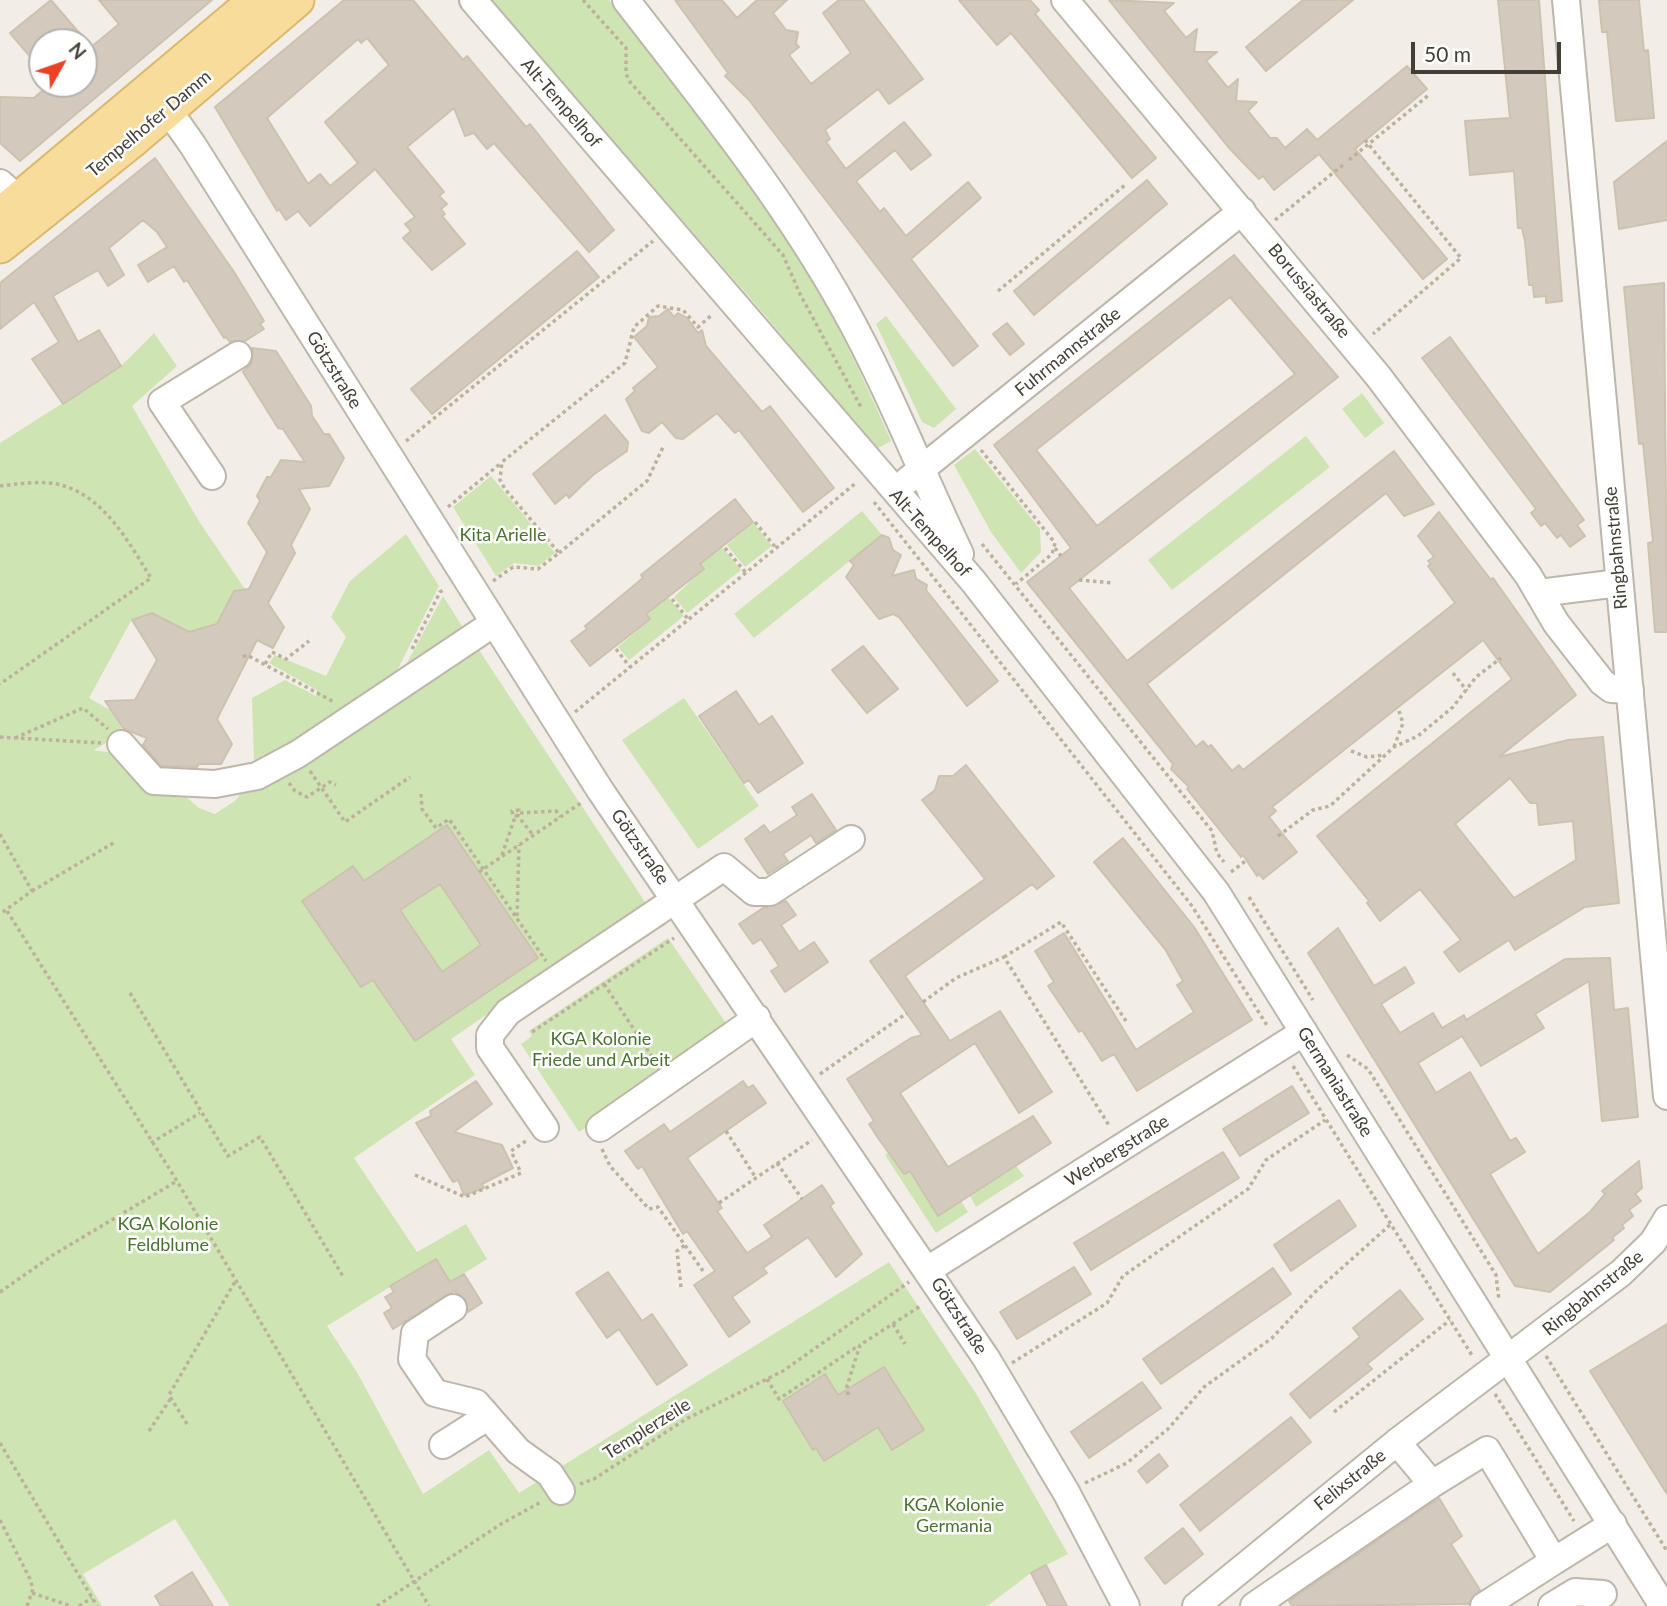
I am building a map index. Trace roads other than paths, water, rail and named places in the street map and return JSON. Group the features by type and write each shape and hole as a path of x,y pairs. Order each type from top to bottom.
{"main road":[{"name":"Tempelhofer Damm","path":"0,246 161,99 256,0"},
{"name":"Tempelhofer Damm","path":"6,200 161,99 297,0"}],"street":[{"name":"Alt-Tempelhof","path":"473,0 737,304 883,495 973,581"},
{"name":"Alt-Tempelhof","path":"626,0 756,170 816,262 868,356 973,581"},
{"name":"Borussiastraße","path":"1065,0 1356,349 1539,593 1556,623 1606,687 1630,690"},
{"name":"Ringbahnstraße","path":"1566,0 1667,1096"},
{"name":"Götzstraße","path":"161,99 600,790 929,1269 996,1373 1066,1492 1126,1606"},
{"name":"Fuhrmannstraße","path":"883,495 921,470 1242,211"},
{"path":"212,476 162,402 238,355"},
{"name":"Germaniastraße","path":"973,581 1216,892 1663,1606"},
{"path":"1539,593 1619,583"},
{"path":"121,744 154,781 215,784 257,776 276,767 358,715 494,623"},
{"path":"545,1128 489,1048 490,1035 508,1012 724,867 754,892 771,892 851,839"},
{"path":"600,1128 757,1018"},
{"name":"Werbergstraße","path":"929,1269 1304,1032"},
{"name":"Ringbahnstraße","path":"1509,1359 1641,1256 1667,1219"},
{"path":"453,1308 415,1333 412,1359 435,1393 475,1403 518,1451 550,1474 561,1491"},
{"name":"Felixstraße","path":"1205,1603 1397,1442 1509,1359"},
{"path":"443,1445 487,1417"},
{"path":"1397,1442 1432,1483"},
{"path":"1254,1606 1432,1483 1487,1450 1554,1561"},
{"path":"1484,1606 1613,1524"},
{"path":"1552,1606 1575,1592 1602,1594"}],"park label":[{"name":"Kita Arielle","path":"503,535"},
{"name":"KGA Kolonie Friede und Arbeit","path":"601,1049"},
{"name":"KGA Kolonie Feldblume","path":"168,1234"},
{"name":"KGA Kolonie Germania","path":"954,1515"}]}
